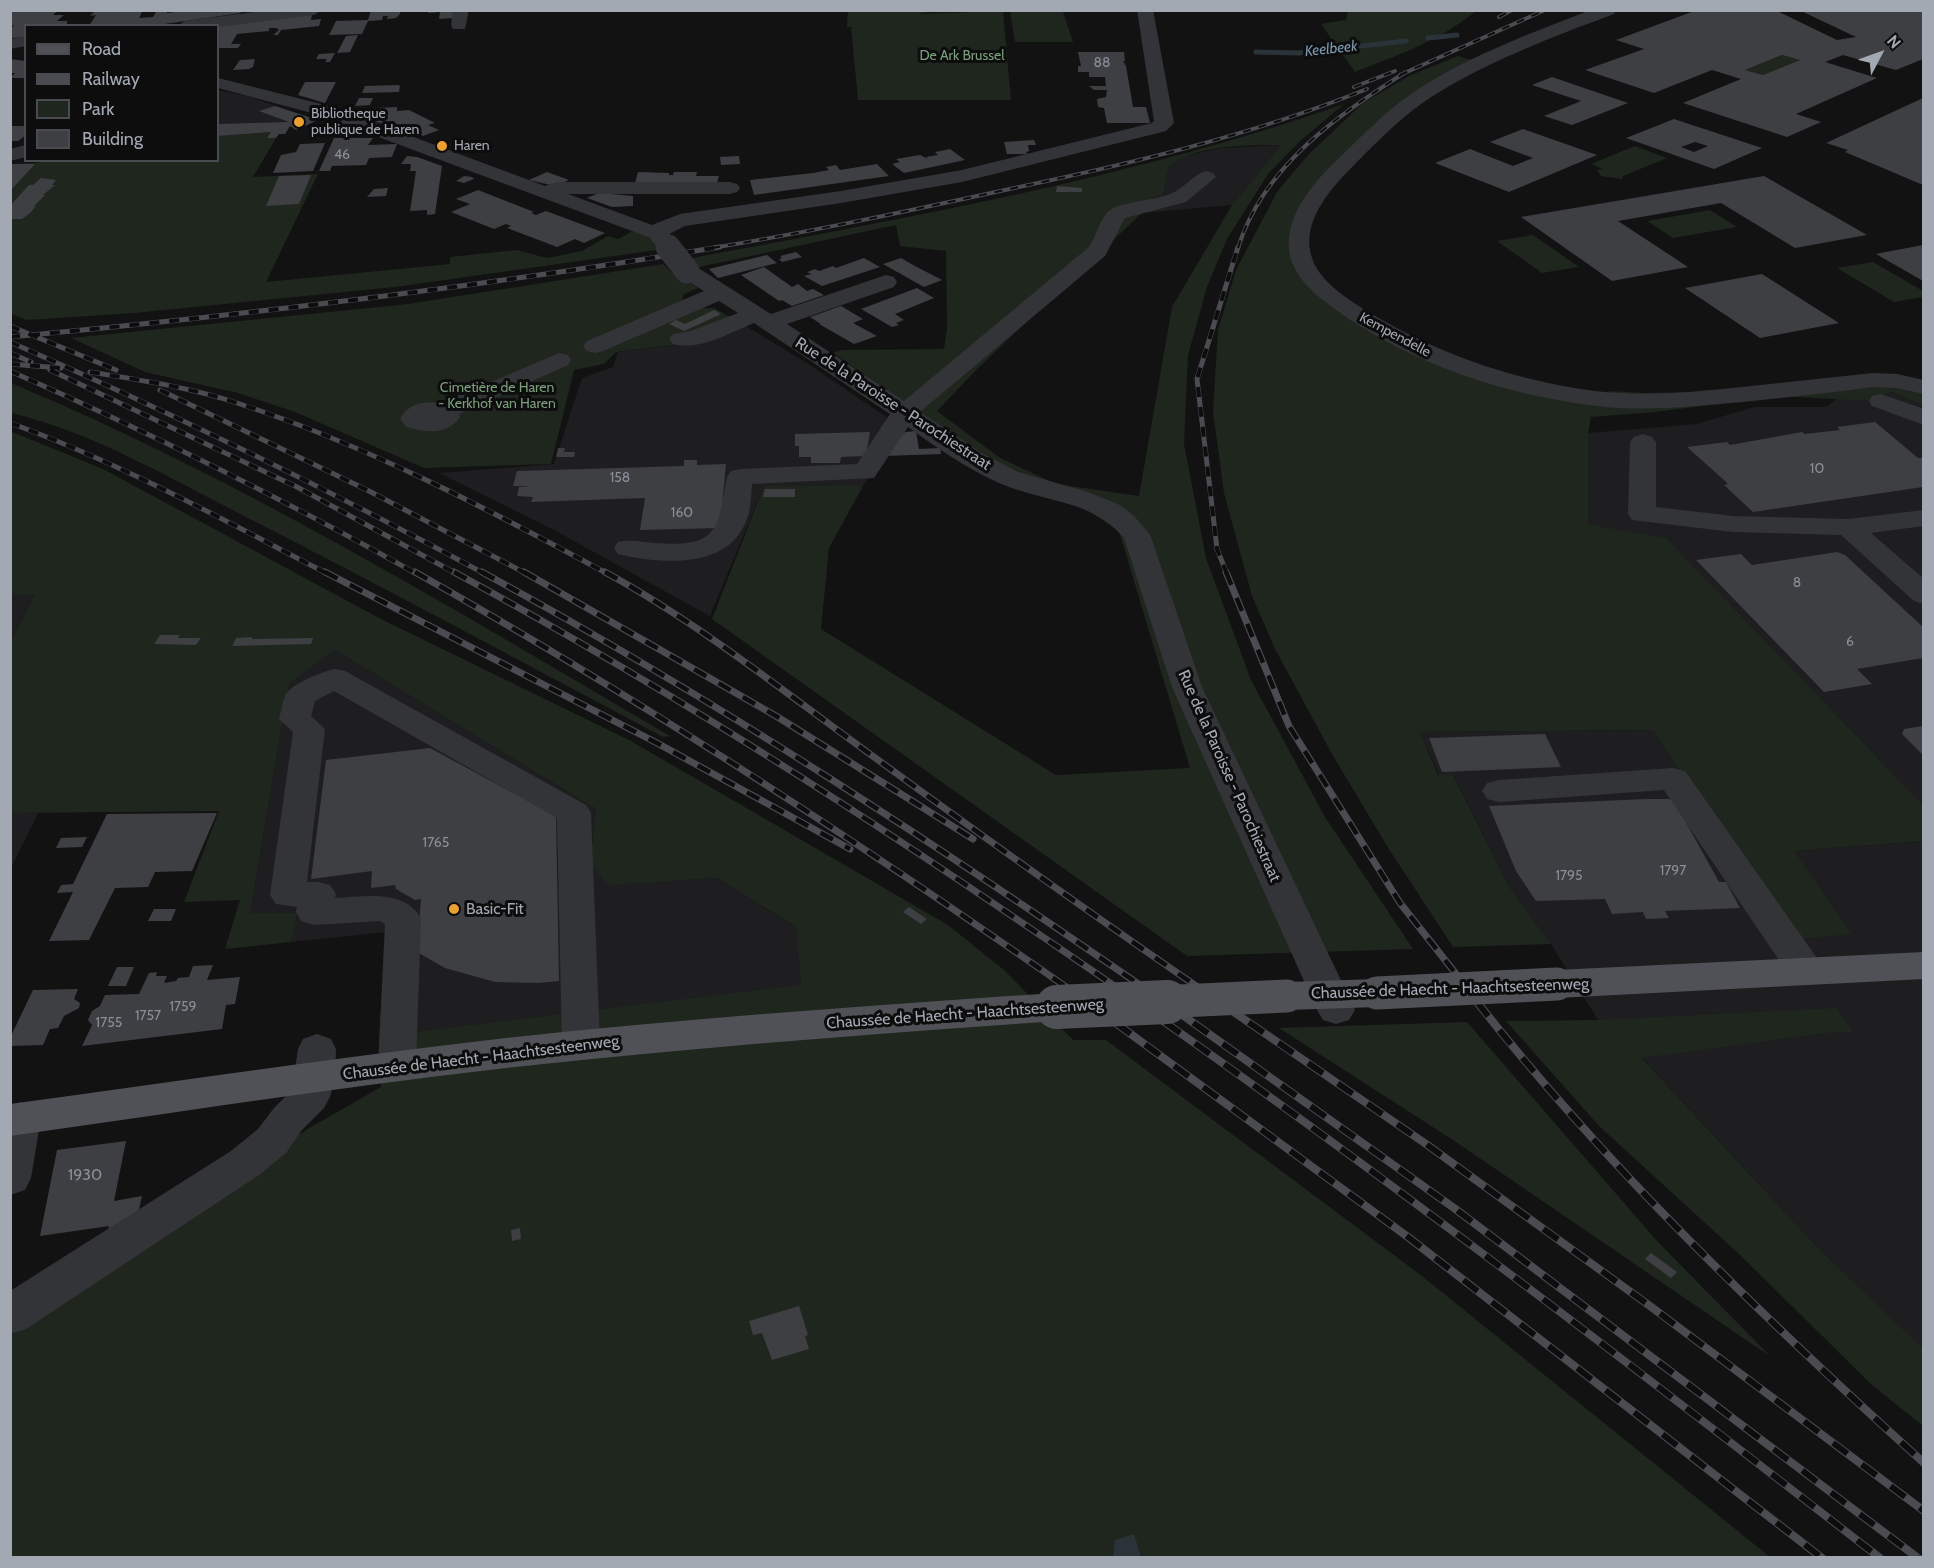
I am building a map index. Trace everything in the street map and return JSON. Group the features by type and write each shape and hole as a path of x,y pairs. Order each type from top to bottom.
{"main road":[{"name":"Chaussée de Haecht - Haachtsesteenweg","path":"16,1119 316,1064 397,1066 581,1045 845,1021 1057,1007 1287,996 1324,983 1377,993 1923,965"}],"street":[{"path":"201,24 314,10"},
{"path":"543,193 557,188 736,199 842,198 962,177 1158,127 1164,123 1145,10"},
{"name":"Kempendelle","path":"1608,10 1555,29 1479,61 1406,107 1333,174 1311,205 1299,238 1300,253 1305,268 1312,278 1345,306 1393,336 1457,364 1513,382 1597,398 1674,401 1873,380 1898,381 1923,387"},
{"path":"219,83 326,111 543,193 657,233 680,220 736,199"},
{"path":"731,166 736,199"},
{"path":"628,548 679,554 701,549 720,539 732,524 740,477 865,472 904,413 1097,251 1108,234 1112,220 1118,214 1179,198 1206,177"},
{"path":"615,219 736,199"},
{"name":"Rue de la Paroisse - Parochiestraat","path":"657,233 687,272 762,318 973,459 1010,478 1041,489 1092,501 1113,510 1127,522 1137,537 1187,687 1324,983"},
{"name":"Rue de la Paroisse - Parochiestraat","path":"762,318 886,282"},
{"path":"404,427 441,422 447,417 445,411 559,360 570,364 593,360 599,355 600,350 595,346 721,292"},
{"path":"681,339 695,338 762,318"},
{"path":"1881,401 1923,418"},
{"path":"1642,442 1642,514 1734,524 1848,527 1923,517"},
{"path":"1848,527 1923,595"},
{"path":"397,1066 403,918 386,908 314,912 318,894 288,895 309,729 295,719 300,696 334,678 573,813 581,1045"},
{"path":"1499,790 1673,779 1806,972"},
{"path":"10,1315 245,1163 272,1141 288,1119 310,1097 316,1064"},
{"path":"10,1178 16,1119"}],"shaded area":[{"path":"219,90 250,97 305,116 285,124 290,126 285,134 279,134 276,138 267,138 270,132 219,136"},
{"path":"1281,145 1232,205 1142,213 1152,198 1163,195 1169,166 1180,157 1222,148"},
{"path":"742,324 807,363 901,427 863,486 764,486 710,616 552,529 439,473 554,464 582,378 613,367 618,352 698,342"},
{"path":"1891,392 1923,405 1923,805 1666,539 1588,524 1588,433 1696,424 1755,407 1827,407 1837,398 1871,401"},
{"path":"11,594 35,594 11,641"},
{"path":"335,650 596,809 590,864 608,884 717,878 797,928 801,986 379,1036 386,932 291,942 296,913 250,913 289,684"},
{"path":"1653,730 1790,940 1793,851 1923,841 1923,1348 1820,1250 1624,1038 1598,1020 1551,944 1510,888 1454,776 1439,775 1420,732"},
{"path":"11,813 38,813 11,868"},
{"path":"1134,1534 1141,1557 1113,1557 1115,1540"}],"green space":[{"path":"1348,10 1476,11 1434,39 1355,72 1321,24 1346,20"},
{"name":"De Ark Brussel","path":"848,11 938,11 916,14 1003,11 1011,100 858,100 851,27 847,27"},
{"path":"1010,11 1063,12 1073,42 1015,42"},
{"path":"1782,55 1800,60 1763,75 1745,70"},
{"path":"1458,56 1475,61 1423,91 1322,178 1297,265 1386,340 1602,400 1610,391 1695,392 1923,381 1923,405 1891,392 1871,401 1779,396 1655,412 1591,417 1588,433 1588,524 1666,538 1923,805 1923,841 1794,851 1851,934 1790,940 1653,730 1420,732 1438,775 1453,775 1510,888 1551,944 1453,947 1387,846 1332,754 1275,649 1252,596 1224,493 1213,412 1218,330 1236,270 1277,192 1308,155 1363,103 1411,75"},
{"path":"1344,104 1299,142 1268,174 1227,239 1207,287 1188,355 1184,444 1206,558 1251,680 1325,817 1413,949 1187,956 712,619 764,486 863,486 829,548 821,629 1056,775 1190,768 1119,531 1084,508 1042,497 994,479 894,395 833,353 842,350 944,349 947,328 946,251 900,246 896,225 699,267 692,258 1021,193 1184,154","holes":["1281,145 1232,205 1172,307 1139,496 1056,484 1000,458 937,411 979,367 1142,213 1152,198 1163,195 1169,166 1180,159 1208,150 1238,146"]},
{"path":"271,132 267,138 276,138 253,177 318,174 266,282 450,264 450,257 516,250 547,258 582,251 608,236 618,239 633,231 649,236 657,250 395,287 134,313 27,320 11,314 10,164 219,162 219,136"},
{"path":"1635,146 1667,158 1623,176 1622,179 1601,176 1597,170 1603,169 1591,164"},
{"path":"1710,210 1737,227 1673,238 1647,221"},
{"path":"1533,235 1579,267 1542,273 1497,241"},
{"path":"1873,262 1923,291 1923,297 1894,302 1837,268"},
{"name":"Cimetière de Haren - Kerkhof van Haren","path":"663,264 672,273 698,288 684,294 682,300 699,308 714,308 742,324 697,342 616,352 604,364 574,370 551,464 424,468 295,412 238,393 145,372 71,338 408,304"},
{"path":"11,383 96,420 264,503 428,594 670,736 663,737 133,459 73,433 11,413"},
{"path":"10,431 103,469 379,618 631,741 948,925 1004,970 1073,1040 1106,1040 1422,1276 1770,1557 11,1557 11,1327 306,1130 381,1087 379,1036 801,985 796,927 717,878 608,885 590,864 596,809 335,650 289,684 250,913 297,913 291,942 225,949 240,900 184,902 219,811 11,813 11,641 35,594 11,594"},
{"path":"1837,1008 1853,1032 1825,1033 1642,1058 1820,1250 1923,1348 1923,1426 1872,1385 1738,1253 1599,1126 1506,1021 1598,1020"},
{"path":"1467,1022 1658,1242 1771,1357 1456,1142 1279,1028"}],"building":[{"path":"96,10 142,12 139,18 153,17 157,10 167,10 167,13 192,10 240,10 241,13 165,24 90,24 96,15 90,16"},
{"path":"371,10 400,10 400,14 396,18 387,19 388,16 383,16 382,20 368,21 362,34 329,35 336,21 368,20"},
{"path":"428,10 455,10 454,18 439,19 440,12 428,13"},
{"path":"1697,10 1775,10 1837,40 1856,37 1799,10 1923,10 1923,59 1896,70 1843,55 1825,62 1877,78 1796,114 1821,122 1787,137 1683,103 1741,79 1712,70 1654,93 1585,70 1644,49 1616,40","holes":["1782,55 1800,60 1763,75 1745,70"]},
{"path":"10,12 56,12 53,15 64,15 57,21 67,21 67,24 24,24 24,37 10,38 10,30 14,25 10,26"},
{"path":"312,15 311,20 321,19 319,26 281,30 278,35 273,35 279,30 276,28 269,28 269,31 237,34 231,44 241,44 238,48 219,48 219,25"},
{"path":"358,35 350,52 337,53 346,36"},
{"path":"1078,52 1124,52 1125,61 1123,61 1126,66 1133,107 1146,107 1150,123 1107,123 1104,108 1098,107 1097,99 1106,97 1107,90 1094,90 1089,86 1106,86 1105,77 1089,77 1089,72 1078,72 1078,66 1081,66"},
{"path":"335,53 330,62 325,62 327,59 316,59 319,54"},
{"path":"10,59 24,61 24,78 10,78 15,73 10,73"},
{"path":"255,59 253,67 249,69 233,70 240,60"},
{"path":"1552,77 1628,103 1572,125 1544,116 1581,101 1532,85"},
{"path":"305,82 336,82 325,103 298,95"},
{"path":"365,86 400,86 399,92 362,93"},
{"path":"359,98 373,98 370,105 355,106"},
{"path":"1923,98 1923,185 1845,152 1848,150 1826,143"},
{"path":"275,106 318,120 296,130 290,126 285,134 279,134 276,138 267,138 271,132 219,136 219,124 289,122 259,111"},
{"path":"397,107 397,111 409,110 435,123 428,125 439,130 423,136 390,121 383,124 365,118 374,114 375,108"},
{"path":"1674,119 1762,148 1714,169 1626,138","holes":["1695,142 1708,146 1694,152 1681,147"]},
{"path":"10,126 24,126 24,136 18,141 10,141"},
{"path":"1523,129 1597,155 1509,192 1435,163 1470,149 1513,166 1533,158 1490,142"},
{"path":"334,138 373,138 368,145 397,144 392,157 369,158 366,165 332,166 330,171 319,171"},
{"path":"1034,140 1036,145 1028,145 1027,154 1007,154 1004,142"},
{"path":"325,143 313,171 273,173 281,155 296,152 300,144"},
{"path":"950,149 965,160 904,173 892,164 900,162 896,159 920,155 928,159 926,157 938,155 935,152"},
{"path":"407,156 442,166 435,214 427,215 427,210 410,211 416,171 410,171 411,164 401,164"},
{"path":"739,156 740,164 721,165 720,157"},
{"path":"10,164 35,164 10,191"},
{"path":"877,164 889,176 754,195 750,180 813,173 829,170 826,167 836,165 840,170"},
{"path":"547,172 569,180 555,186 529,180"},
{"path":"638,172 673,175 674,172 697,172 696,176 719,176 716,186 635,183"},
{"path":"311,175 299,204 266,206 279,176"},
{"path":"464,176 474,179 464,183 456,181"},
{"path":"1764,176 1867,235 1795,248 1721,203 1618,221 1688,267 1612,281 1521,217"},
{"path":"41,178 56,180 52,185 55,185 43,195 45,195 30,213 22,219 10,219 10,206 29,185 33,185"},
{"path":"1057,186 1082,188 1082,192 1056,192"},
{"path":"388,188 386,196 367,197 374,189"},
{"path":"478,190 534,212 531,213 536,215 546,211 605,233 584,243 575,239 557,247 507,228 511,226 506,224 494,229 451,212 470,204 456,199"},
{"path":"599,193 633,196 633,206 612,207 587,198"},
{"path":"1923,245 1923,281 1876,254 1891,251"},
{"path":"796,252 802,257 782,262 779,259 782,258 780,256"},
{"path":"767,255 777,263 718,278 709,269"},
{"path":"864,258 880,267 822,286 804,276 811,274 807,272 815,269 819,271 833,266 836,268"},
{"path":"901,258 942,280 924,287 883,264"},
{"path":"764,267 792,287 798,284 807,291 813,289 824,295 792,306 782,300 779,301 741,275"},
{"path":"1762,274 1839,323 1760,338 1685,288"},
{"path":"917,288 934,298 895,314 904,320 896,323 899,325 892,327 861,309"},
{"path":"841,306 863,319 853,323 877,336 854,344 810,317"},
{"path":"714,310 721,314 684,331 669,324 676,320 685,324"},
{"path":"1875,422 1918,458 1923,458 1923,487 1753,512 1724,485 1728,484 1725,481 1687,447 1727,442 1730,445 1802,432 1805,434 1840,430 1837,427"},
{"path":"916,431 919,449 940,448 941,454 884,456 905,432"},
{"path":"870,432 866,456 841,457 840,463 811,463 811,457 799,457 799,446 795,446 795,434"},
{"path":"558,448 565,448 564,452 575,452 574,457 556,457"},
{"path":"684,460 697,460 697,465 726,464 720,528 640,530 645,498 531,502 533,497 517,496 519,487 530,486 513,486 517,471 684,466"},
{"path":"765,489 795,489 795,497 763,497"},
{"path":"1837,552 1845,555 1923,627 1923,658 1857,669 1872,684 1824,692 1696,560 1741,554 1752,565"},
{"path":"160,635 201,638 196,645 154,644"},
{"path":"252,637 252,639 313,638 311,644 232,646 236,638"},
{"path":"1923,726 1923,755 1902,734 1904,729"},
{"path":"1545,734 1561,767 1442,772 1429,738"},
{"path":"430,748 556,816 559,981 495,982 445,968 417,952 421,899 415,900 396,889 395,885 371,888 372,871 311,879 326,760"},
{"path":"1673,799 1719,882 1726,882 1740,908 1665,911 1669,918 1646,919 1643,912 1612,914 1605,899 1536,901 1516,871 1489,806"},
{"path":"217,813 192,871 155,872 148,887 115,888 89,940 49,941 73,892 57,893 61,885 73,884 107,814"},
{"path":"87,837 82,847 56,848 61,838"},
{"path":"909,907 927,919 921,924 903,912"},
{"path":"154,909 176,909 171,921 148,921"},
{"path":"213,965 207,980 240,977 235,1004 226,1005 222,1029 82,1046 92,1025 88,1020 92,1011 100,1006 105,995 139,994 149,973 157,972 156,976 167,976 164,983 189,977 193,966"},
{"path":"117,967 134,967 126,986 108,986"},
{"path":"78,989 74,999 80,1003 79,1008 64,1016 58,1028 50,1029 43,1045 10,1046 10,1038 33,990"},
{"path":"126,1141 114,1201 142,1196 136,1223 105,1243 109,1226 40,1236 57,1150"},
{"path":"520,1228 521,1239 512,1241 511,1230"},
{"path":"1651,1253 1677,1272 1671,1278 1645,1259"},
{"path":"799,1306 808,1335 805,1336 809,1349 772,1360 762,1333 753,1335 749,1321"}],"waterway":[{"name":"Keelbeek","path":"1428,38 1457,35"},
{"name":"Keelbeek","path":"1256,52 1298,53 1406,41"}],"railway":[{"path":"1499,17 1512,10"},
{"path":"1404,73 1545,10"},
{"path":"1354,87 1395,71"},
{"path":"1238,248 1265,192 1284,168 1329,125 1404,73"},
{"path":"1400,75 1404,73"},
{"path":"712,248 896,213 1143,159 1279,121 1367,89"},
{"path":"31,335 366,298 720,247"},
{"path":"1227,574 1217,549 1197,379 1238,247"},
{"path":"10,326 31,335"},
{"path":"10,337 31,335"},
{"path":"31,335 116,370"},
{"path":"10,342 250,453 485,574"},
{"path":"10,353 31,362"},
{"path":"10,364 61,368"},
{"path":"50,370 297,487 457,574"},
{"path":"10,371 216,468 417,574"},
{"path":"90,372 164,384 201,393 237,403 333,438 472,502 608,574"},
{"path":"160,390 369,491 527,574"},
{"path":"10,423 132,474 328,574"},
{"path":"325,572 657,743 850,849"},
{"path":"415,572 588,673 758,779 1089,1003"},
{"path":"454,572 543,621 717,724 972,889 1139,1003"},
{"path":"482,572 658,672 830,778 999,889 1166,1003"},
{"path":"524,572 776,716 973,839"},
{"path":"605,572 709,637 1003,851 1221,1003"},
{"path":"1226,572 1289,726 1400,903 1479,1003"},
{"path":"1087,1002 1408,1237 1822,1558"},
{"path":"1136,1002 1418,1206 1604,1345 1880,1558"},
{"path":"1164,1002 1454,1208 1918,1558"},
{"path":"1219,1002 1426,1144 1650,1306 1924,1511"},
{"path":"1477,1002 1581,1125 1691,1242 1806,1354 1924,1463"}],"place":[{"name":"Bibliotheque publique de Haren","path":"299,122"},
{"name":"Haren","path":"442,146"},
{"name":"Basic-Fit","path":"454,909"}]}
